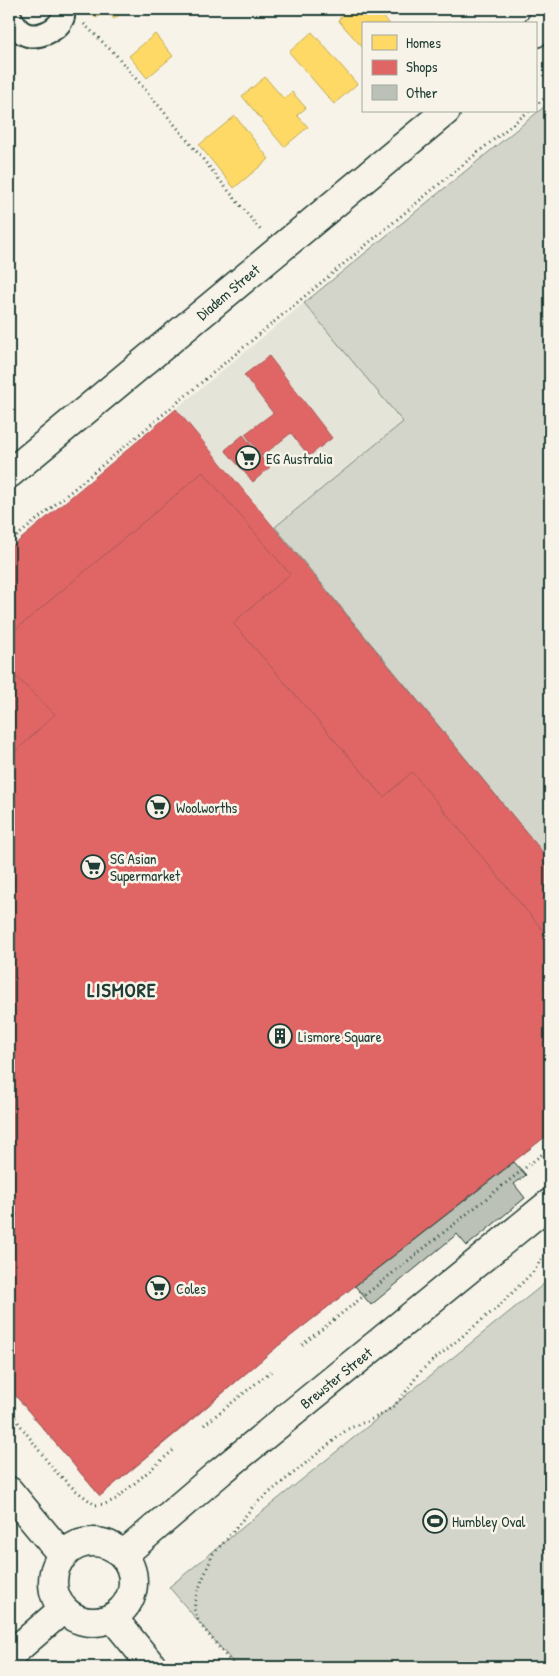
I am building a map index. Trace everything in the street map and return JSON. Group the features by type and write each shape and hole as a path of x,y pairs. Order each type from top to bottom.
{"street":[{"path":"536,32 550,11"},
{"path":"9,14 12,22 22,33 36,36 53,29 63,13"},
{"path":"536,42 550,37"},
{"name":"Diadem Street","path":"9,474 445,112"},
{"name":"Brewster Street","path":"123,1555 220,1472 550,1203"},
{"path":"9,1491 63,1556"},
{"path":"86,1543 100,1543 112,1547 123,1555 130,1565 133,1577 133,1589 130,1600 123,1610 113,1618 100,1622 87,1622 74,1618 63,1609 53,1588 53,1576 63,1556 74,1547 86,1543"},
{"path":"9,1656 63,1609"},
{"path":"113,1618 153,1667"}],"path":[{"path":"63,13 86,25 116,55 277,251"},
{"path":"536,105 550,94"},
{"path":"9,543 528,112"},
{"path":"302,1345 550,1148"},
{"path":"235,1667 199,1624 194,1609 197,1593 213,1554 254,1506 348,1429 380,1416 391,1408 401,1398 415,1376 500,1305 534,1271 550,1244"},
{"path":"204,1425 274,1369"},
{"path":"9,1410 53,1469 95,1506 116,1499 176,1448"},
{"path":"72,1667 81,1659"}],"shaded area":[{"path":"550,102 550,861 275,527 403,422 304,303"},
{"path":"304,303 403,422 275,527 176,409"},
{"name":"Humbley Oval","path":"550,1279 550,1667 237,1667 169,1587"}],"building: Homes":[{"path":"88,9 126,9 114,19 107,10 96,18"},
{"path":"350,9 376,9 388,22 362,22 362,47 338,20"},
{"path":"312,32 357,84 334,104 289,52"},
{"path":"155,34 173,56 147,78 129,56"},
{"path":"265,77 284,99 292,92 306,108 297,115 308,127 284,147 242,96"},
{"path":"235,116 269,159 234,188 199,145"}],"building: Shops":[{"path":"269,356 332,438 309,456 291,433 262,456 245,434 273,413 244,375"},
{"name":"Lismore Square","path":"176,409 550,861 550,1133 278,1346 100,1496 9,1388 9,549"},
{"name":"EG Australia","path":"243,435 270,467 253,482 225,450"},
{"name":"Lismore Square","path":"203,472 290,574 233,623 384,797 412,772 550,939 550,1133 278,1346 100,1496 9,1388 9,1222 18,1215 9,1203 9,743 16,751 55,714 9,670 9,635"}],"building: Other":[{"path":"514,1162 526,1175 514,1184 525,1198 467,1246 457,1234 371,1305 355,1286"}],"place":[{"name":"EG Australia","path":"248,458"},
{"name":"Woolworths","path":"158,807"},
{"name":"SG Asian Supermarket","path":"93,867"},
{"name":"Lismore Square","path":"280,1036"},
{"name":"Coles","path":"158,1288"},
{"name":"Humbley Oval","path":"435,1521"}],"district":[{"name":"LISMORE","path":"122,989"}]}
